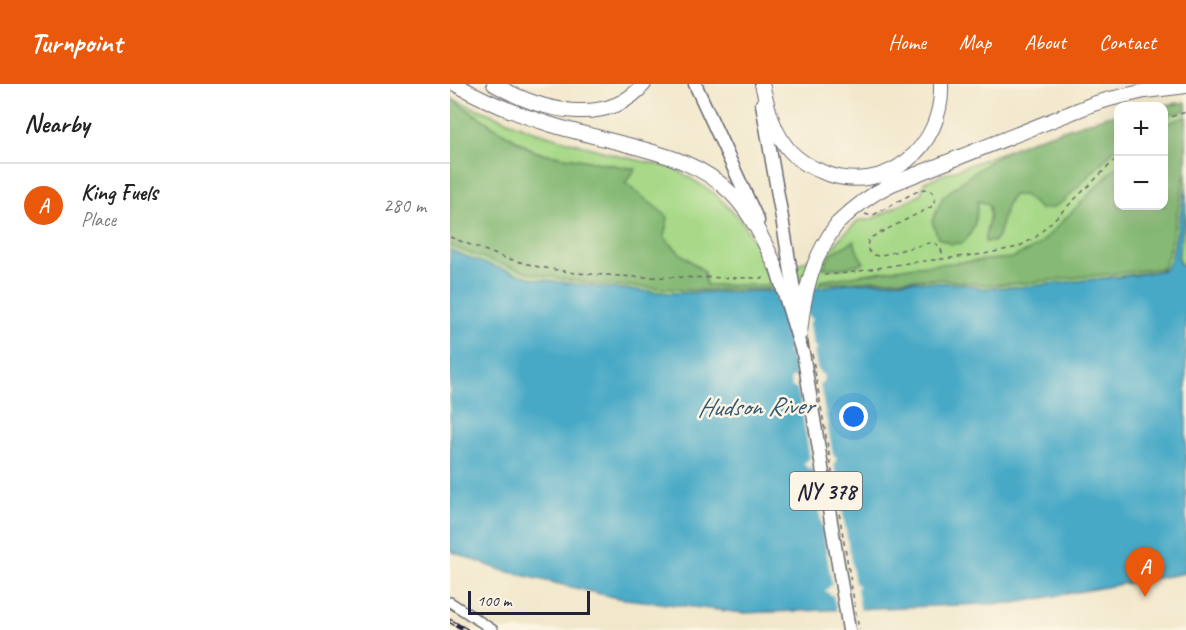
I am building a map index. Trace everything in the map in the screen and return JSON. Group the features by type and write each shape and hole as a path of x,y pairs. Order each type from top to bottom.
{"highway":[{"path":"455,84 491,102 537,120 668,156 696,167 730,192 748,214 763,236 776,267"},
{"path":"494,84 513,94 542,104 585,112 615,106 634,94 644,84"},
{"path":"760,84 779,136 799,160 818,171 839,177 862,178 884,174 895,169 924,144 940,108 941,84"},
{"path":"800,333 811,272 823,246 837,224 867,197 886,187 1075,110 1127,95 1186,86"}],"main road":[{"path":"695,84 763,236"},
{"name":"NY 378","path":"760,84 800,333 807,351"},
{"name":"NY 378","path":"776,267 807,351 849,630"}],"street":[{"path":"450,602 494,630"}],"path":[{"path":"1168,118 1186,112"},
{"path":"862,212 873,215 920,190 929,190 935,198 931,207 872,237 868,241 867,248 871,254 878,256 933,242 941,248 943,258"},
{"path":"807,351 859,630"}],"green space":[{"path":"450,98 533,131 619,156 674,168 714,193 742,221 766,269 795,266 835,246 859,220 870,220 921,194 924,182 1006,151 959,185 1114,120 1114,210 1168,210 1168,109 1186,106 1186,187 1171,260 1165,269 1158,271 1020,287 981,288 962,284 911,281 848,283 773,291 668,293 598,287 536,279 450,250 450,119 638,194 625,183 635,169 536,152"},
{"path":"450,98 536,152 636,169 625,183 668,217 664,237 680,253 704,271 706,285 769,285 770,289 689,290 594,284 534,274 450,246"},
{"path":"1186,102 1186,110 1168,115 1168,105"},
{"path":"1114,115 1114,150 1064,201 1052,208 1040,209 1024,195 1013,195 1007,204 998,236 993,242 985,242 989,209 988,204 978,201 973,228 963,243 951,244 938,238 932,221 943,197 973,173 1006,151 1035,139"},
{"path":"1186,117 1186,171 1168,256 1163,268 989,285 937,279 819,284 820,281 916,266 1012,258 1038,246 1114,169 1114,210 1168,210 1168,123"},
{"path":"1186,211 1186,266 1180,264 1178,257"},
{"path":"854,241 864,263 843,268 823,268 831,253"}],"water":[{"name":"Hudson River","path":"1186,187 1186,211 1178,257 1180,264 1186,266 1186,573 1014,603 743,613 617,598 501,570 450,551 450,250 536,279 668,293 773,291 848,283 911,281 962,284 982,288 1020,287 1164,270 1171,260"}],"pier":[{"path":"803,286 808,316 812,320 809,323 813,344 817,349 814,352 818,371 824,379 820,385 833,455 837,458 834,464 855,583 858,585 861,612 837,613 833,595 825,591 832,584 812,468 809,469 803,464 810,458 798,390 792,387 790,380 796,375 789,351 791,348 787,321 781,299 776,298 779,294 777,288"}],"railway":[{"path":"450,621 466,630"}],"place":[{"name":"King Fuels","path":"1145,597"}]}
